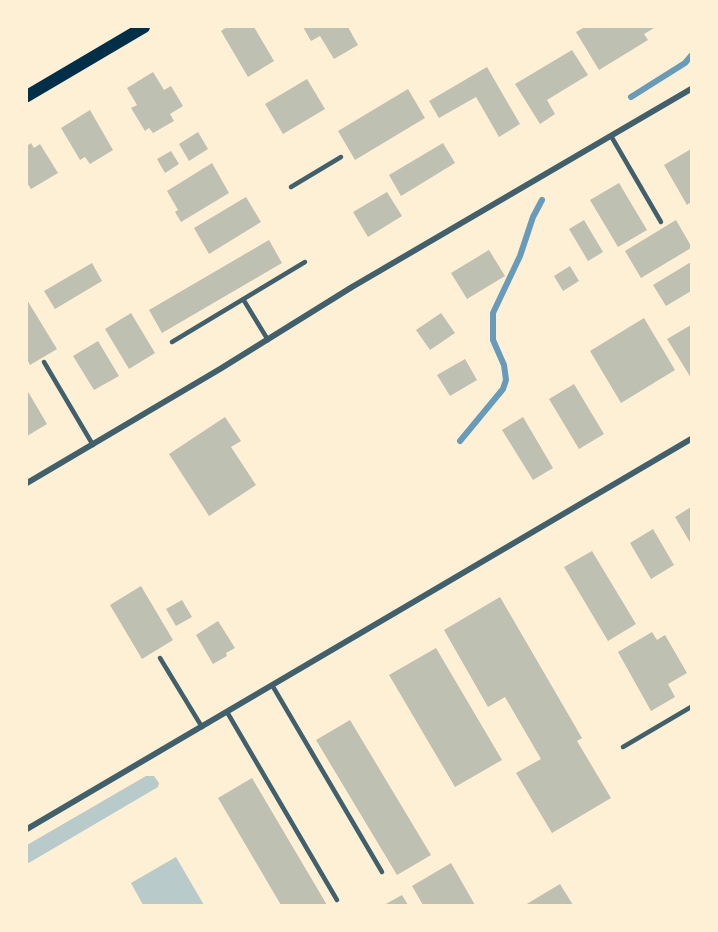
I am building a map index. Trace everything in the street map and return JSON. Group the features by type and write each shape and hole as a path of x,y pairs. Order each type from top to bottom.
{"main road":[{"path":"27,96 144,27"}],"street":[{"path":"27,483 268,340 352,287 691,89"},
{"path":"27,829 691,439"}],"lane":[{"path":"610,136 661,222"},
{"path":"291,187 341,157"},
{"path":"172,342 305,262"},
{"path":"243,299 268,340"},
{"path":"44,362 93,445"},
{"path":"160,658 202,726"},
{"path":"272,685 382,872"},
{"path":"623,747 691,707"},
{"path":"227,712 337,900"}],"shaded area":[{"path":"146,776 154,776 159,783 158,787 27,864 27,845"},
{"path":"176,857 204,905 143,905 131,883"}],"building":[{"path":"227,27 254,27 274,61 248,77 221,31"},
{"path":"303,27 348,27 358,45 334,59 320,36 311,41"},
{"path":"585,27 656,27 644,34 648,40 599,70 576,32"},
{"path":"572,50 588,75 547,100 555,114 540,124 515,84"},
{"path":"487,67 520,124 499,137 476,97 439,118 429,101"},
{"path":"153,72 164,90 171,86 183,106 170,114 174,121 153,133 149,128 145,131 131,108 137,105 127,88"},
{"path":"307,79 325,109 283,134 265,104"},
{"path":"408,89 425,118 355,160 338,131"},
{"path":"90,110 113,150 90,164 85,157 80,160 61,128"},
{"path":"198,132 208,149 189,161 179,144"},
{"path":"31,143 34,148 40,144 58,173 31,189 27,183 27,146"},
{"path":"443,143 455,163 401,196 389,175"},
{"path":"691,149 691,202 687,205 664,165"},
{"path":"171,151 179,164 165,173 157,159"},
{"path":"212,163 229,193 181,222 175,212 178,210 167,191"},
{"path":"619,183 647,230 618,247 590,200"},
{"path":"387,192 402,216 368,237 353,212"},
{"path":"246,197 261,222 209,254 194,228"},
{"path":"584,220 603,252 588,261 569,229"},
{"path":"676,220 691,248 641,278 625,251"},
{"path":"269,240 282,263 162,333 149,310"},
{"path":"489,250 505,276 467,299 451,273"},
{"path":"691,262 691,291 666,306 653,285"},
{"path":"92,263 102,281 55,309 44,291"},
{"path":"570,266 579,281 563,291 554,276"},
{"path":"27,300 57,349 30,365 27,359"},
{"path":"131,313 155,353 129,369 105,329"},
{"path":"441,313 455,333 430,350 416,330"},
{"path":"644,318 675,370 621,403 590,351"},
{"path":"691,325 691,378 667,339"},
{"path":"98,341 119,376 94,390 73,356"},
{"path":"465,359 477,380 450,396 437,375"},
{"path":"574,384 604,434 579,449 549,399"},
{"path":"27,390 47,424 27,436"},
{"path":"225,417 241,441 231,447 256,485 209,516 169,454"},
{"path":"523,417 553,468 533,480 502,430"},
{"path":"691,507 691,544 675,517"},
{"path":"653,529 674,565 651,579 630,543"},
{"path":"592,551 636,624 608,641 564,567"},
{"path":"141,586 173,640 142,659 110,605"},
{"path":"500,597 582,738 577,741 611,798 552,833 516,773 541,759 505,697 488,707 444,630"},
{"path":"182,600 192,617 176,626 166,609"},
{"path":"218,621 235,648 213,664 196,635"},
{"path":"652,632 657,640 665,635 687,673 668,684 675,697 651,711 618,652"},
{"path":"436,648 502,760 455,787 389,675"},
{"path":"350,720 431,855 397,875 316,740"},
{"path":"252,778 327,905 281,905 218,798"},
{"path":"451,863 475,905 423,905 412,886"},
{"path":"560,884 573,905 525,905"},
{"path":"402,895 408,905 384,905"}],"waterway":[{"path":"631,97 685,63 691,56"},
{"path":"460,441 503,389 506,380 504,365 493,340 493,313 520,256 533,217 542,200"}]}
